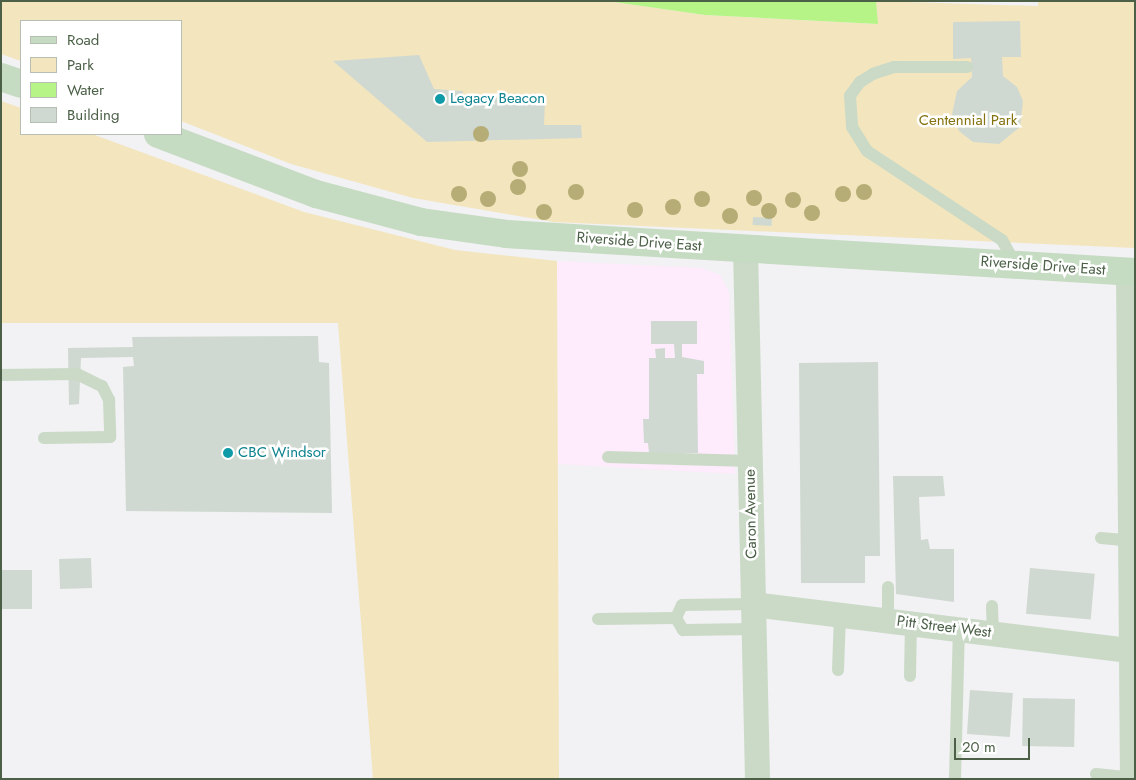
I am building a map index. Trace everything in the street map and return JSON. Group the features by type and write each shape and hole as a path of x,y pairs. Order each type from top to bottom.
{"main road":[{"path":"1,76 20,84"},
{"name":"Riverside Drive East","path":"161,135 316,194 421,222 506,234 1015,263 1132,272"}],"street":[{"name":"Caron Avenue","path":"745,248 757,779"},
{"path":"1132,272 1132,778"},
{"name":"Pitt Street West","path":"753,604 1133,651"}],"lane":[{"path":"967,67 894,67 873,74 860,82 850,96 852,127 867,151 1002,240 1015,263"},
{"path":"1,375 77,374 102,386 109,400 110,437 44,438"},
{"path":"608,457 750,461"},
{"path":"1101,538 1133,540"},
{"path":"888,587 899,622 910,676"},
{"path":"676,618 682,605 753,604"},
{"path":"992,606 992,633"},
{"path":"838,670 840,615"},
{"path":"598,619 676,618"},
{"path":"676,618 683,630 754,629"},
{"path":"955,779 959,629"},
{"path":"1096,774 1132,778"}],"shaded area":[{"path":"557,261 702,268 720,275 729,292 735,474 558,464"}],"green space":[{"name":"Centennial Park","path":"1,1 607,1 705,15 877,24 876,1 1038,6 1038,1 1135,1 1135,248 554,222 413,198 291,164 182,121 182,20 20,20 20,61 1,54"},
{"path":"1,101 20,108 20,135 95,135 304,212 455,250 557,261 559,779 373,779 338,323 1,323"}],"water":[{"path":"607,1 876,1 878,24 705,15"}],"building":[{"path":"1020,21 1021,57 1002,57 1003,76 1017,87 1023,101 1020,127 999,144 973,142 959,131 952,114 957,91 972,77 971,58 953,59 953,22"},
{"name":"Legacy Beacon","path":"419,55 434,89 463,91 462,96 545,101 544,125 581,125 582,138 427,142 333,61"},
{"path":"753,217 772,218 772,226 753,225"},
{"path":"651,321 697,321 697,344 682,344 682,357 704,361 704,374 697,374 698,453 649,453 648,443 644,443 643,419 649,419 649,358 656,358 655,349 665,348 665,358 675,358 674,344 651,344"},
{"name":"CBC Windsor","path":"318,336 319,362 329,363 332,513 126,511 123,367 134,366 133,357 81,358 79,404 69,405 68,348 133,347 132,337"},
{"path":"878,362 880,556 865,556 865,583 801,583 799,363"},
{"path":"893,476 943,476 945,496 919,497 921,540 928,539 930,549 954,549 954,602 896,594"},
{"path":"91,558 92,588 60,589 59,559"},
{"path":"1030,568 1095,574 1091,619 1026,614"},
{"path":"1,570 32,570 32,609 1,609"},
{"path":"970,690 1013,693 1010,737 967,734"},
{"path":"1023,698 1075,699 1074,747 1022,746"}],"place":[{"name":"Legacy Beacon","path":"440,99"},
{"name":"CBC Windsor","path":"228,453"}]}
